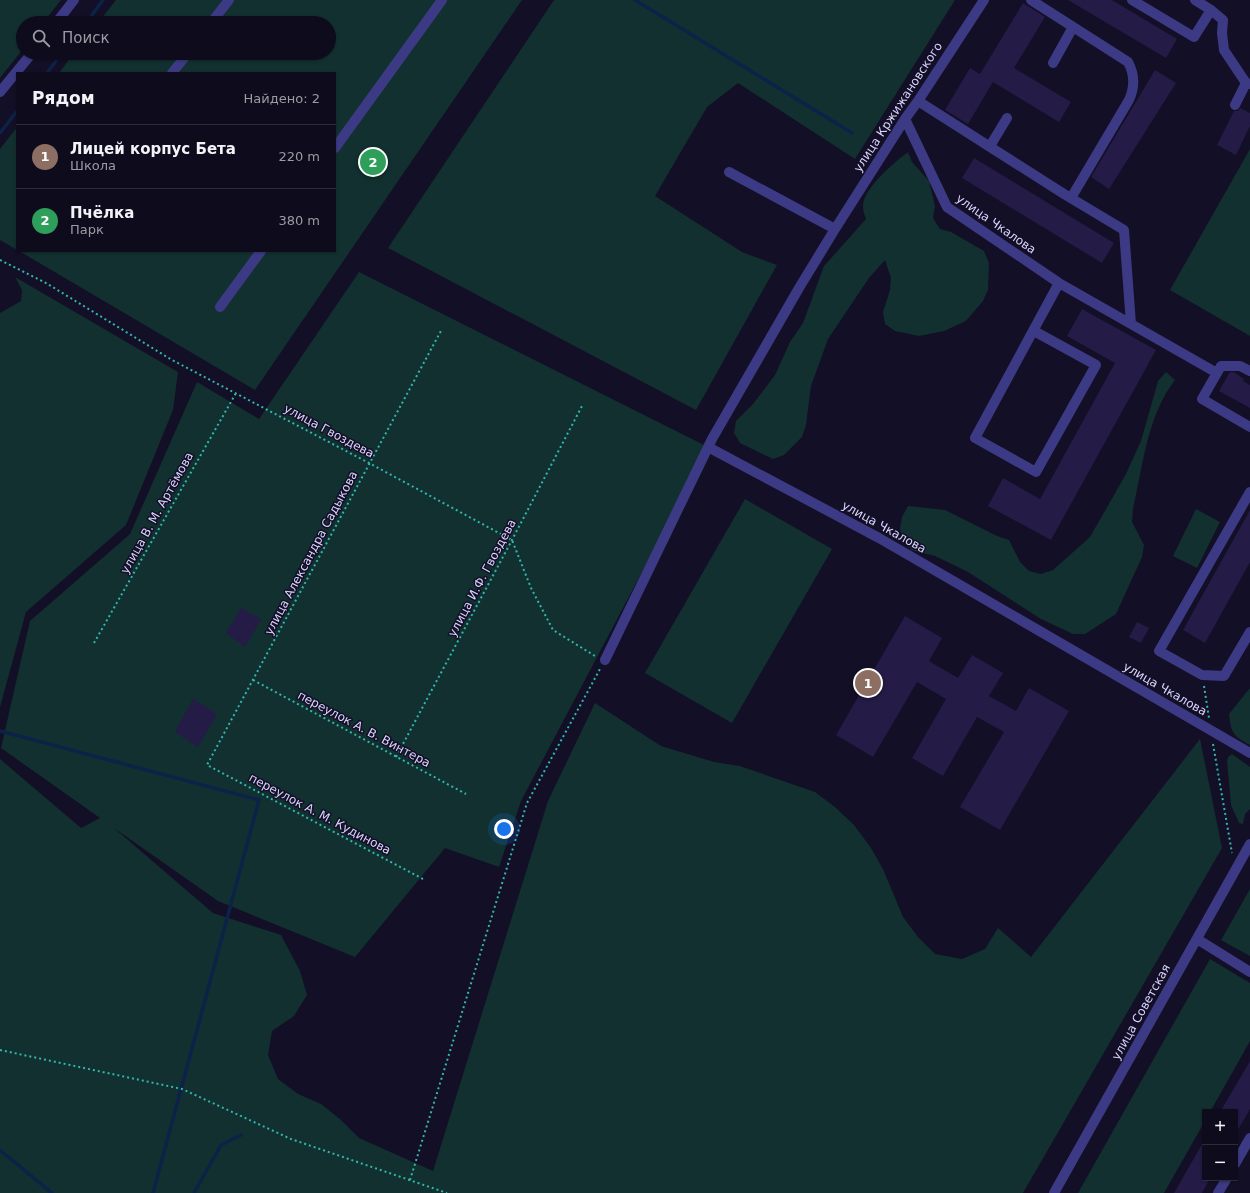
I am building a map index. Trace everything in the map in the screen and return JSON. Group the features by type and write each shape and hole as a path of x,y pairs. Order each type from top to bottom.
{"street":[{"path":"61,16 74,0"},
{"path":"217,16 230,0"},
{"path":"336,147 442,0"},
{"name":"улица Кржижановского","path":"708,447 799,288 835,229 905,119 984,0"},
{"path":"1031,0 1128,62 1132,68 1134,79 1133,91 1129,100 1071,198"},
{"path":"1132,0 1194,37 1211,10"},
{"path":"1195,0 1223,20 1222,33 1224,50 1248,84 1235,105"},
{"path":"1053,63 1073,27"},
{"path":"16,72 26,60"},
{"path":"173,72 182,60"},
{"path":"0,92 16,72"},
{"path":"918,101 1124,230 1131,324"},
{"path":"990,146 1007,118"},
{"name":"улица Чкалова","path":"905,119 947,207 1059,282 1217,373"},
{"path":"729,172 835,229"},
{"path":"220,308 260,252"},
{"path":"1034,331 1096,365 1036,472 974,438 1034,331 1059,282"},
{"path":"1250,371 1240,366 1221,366 1202,399 1250,427"},
{"path":"604,660 708,447"},
{"name":"улица Чкалова","path":"708,447 879,538 1250,753"},
{"path":"1250,492 1159,651 1202,675 1224,676 1250,632"},
{"name":"улица Советская","path":"1054,1193 1250,844"},
{"path":"1197,939 1250,972"},
{"path":"1238,1159 1250,1138"},
{"path":"1218,1193 1225,1181"}],"path":[{"name":"улица Гвоздева","path":"0,260 46,283 172,360 370,462 512,540"},
{"name":"улица Александра Садыкова","path":"207,765 442,329"},
{"name":"улица В. М. Артёмова","path":"94,643 236,393"},
{"name":"улица И.Ф. Гвоздева","path":"396,757 582,406"},
{"path":"410,1180 527,803 604,660 592,655 553,630 531,588 512,540"},
{"path":"1202,675 1232,854"},
{"name":"переулок А. В. Винтера","path":"253,680 466,794"},
{"name":"переулок А. М. Кудинова","path":"207,765 424,879"},
{"path":"0,1050 182,1090 291,1139 447,1193"}],"green space":[{"path":"0,0 61,0 48,16 16,16 16,58 0,78"},
{"path":"116,0 522,0 255,390 21,252 336,252 336,72 60,72 69,60 336,60 336,16 103,16"},
{"path":"554,0 955,0 855,159 738,83 707,107 655,196 742,252 777,265 696,410 388,248"},
{"path":"16,128 16,249 0,240 0,149"},
{"path":"1250,149 1250,336 1170,290"},
{"path":"908,152 912,162 929,181 935,206 933,218 940,229 951,232 984,251 989,263 988,290 983,301 966,321 944,331 919,336 895,331 885,324 883,312 890,290 891,278 885,260 869,278 828,339 811,386 806,425 802,437 784,455 773,459 740,443 734,433 736,421 753,404 775,375 790,342 803,323 824,266 866,219 863,209 864,200 873,184 895,162"},
{"path":"359,272 708,447 521,801 499,867 445,848 355,957 218,901 114,828 213,913 281,935 300,971 307,995 294,1016 272,1031 268,1055 278,1079 298,1094 321,1104 341,1120 359,1138 433,1171 548,801 595,703 661,746 714,762 740,766 815,792 835,807 854,825 871,848 883,869 903,917 918,937 935,954 962,959 985,949 998,928 1031,957 1200,739 1222,848 1023,1193 0,1193 0,759 81,828 100,818 1,748 30,621 130,534 197,382 259,419"},
{"path":"15,277 178,372 173,410 126,525 26,612 0,707 0,313 21,301 22,290"},
{"path":"1166,372 1175,380 1158,409 1152,425 1143,459 1133,509 1132,522 1144,545 1142,557 1116,614 1085,634 1073,634 1041,619 968,572 935,556 911,550 903,540 900,529 902,517 908,506 945,510 997,536 1009,540 1020,562 1029,571 1041,574 1053,570 1090,537 1126,474 1141,441 1158,381"},
{"path":"745,499 832,549 732,723 645,673"},
{"path":"1196,509 1220,522 1197,568 1173,556"},
{"path":"1250,688 1250,745 1236,736 1232,730 1229,714"},
{"path":"1232,754 1250,767 1250,809 1245,814 1243,824 1239,823 1231,805 1227,761 1228,757"},
{"path":"1250,889 1250,956 1221,940"},
{"path":"1210,959 1250,983 1250,1041 1212,1109 1202,1109 1202,1126 1164,1193 1078,1193"}],"building":[{"path":"1068,0 1112,0 1177,39 1166,58"},
{"path":"1023,3 1045,17 1014,68 1071,102 1059,122 993,82 968,124 945,110 970,68 980,74"},
{"path":"1155,70 1176,83 1109,189 1091,177"},
{"path":"1240,108 1250,113 1250,126 1236,155 1217,145 1234,111 1238,111"},
{"path":"974,158 1114,243 1102,263 962,178"},
{"path":"1082,309 1156,350 1051,540 988,506 1003,478 1040,499 1115,363 1067,336"},
{"path":"1230,372 1234,372 1244,379 1243,381 1250,385 1250,408 1219,391"},
{"path":"1250,510 1250,562 1205,643 1183,630"},
{"path":"241,608 261,619 245,647 226,633"},
{"path":"905,616 942,638 929,661 958,678 972,655 1003,673 989,696 1016,711 1029,688 1069,711 1000,830 960,807 1004,732 977,717 943,776 912,758 946,699 917,682 873,757 836,735"},
{"path":"1137,622 1149,628 1141,643 1129,637"},
{"path":"193,699 217,714 198,747 175,732"},
{"path":"1250,1061 1250,1109 1238,1130 1238,1109 1222,1109"},
{"path":"1202,1144 1202,1181 1208,1181 1202,1193 1174,1193"}],"waterway":[{"path":"91,16 103,0"},
{"path":"635,0 852,133"},
{"path":"48,72 57,60"},
{"path":"0,133 16,112"},
{"path":"0,731 259,800 153,1193"},
{"path":"194,1193 221,1145 241,1135"},
{"path":"0,1150 52,1193"}],"place":[{"name":"Пчёлка","path":"373,162"},
{"name":"Лицей корпус Бета","path":"868,683"}]}
